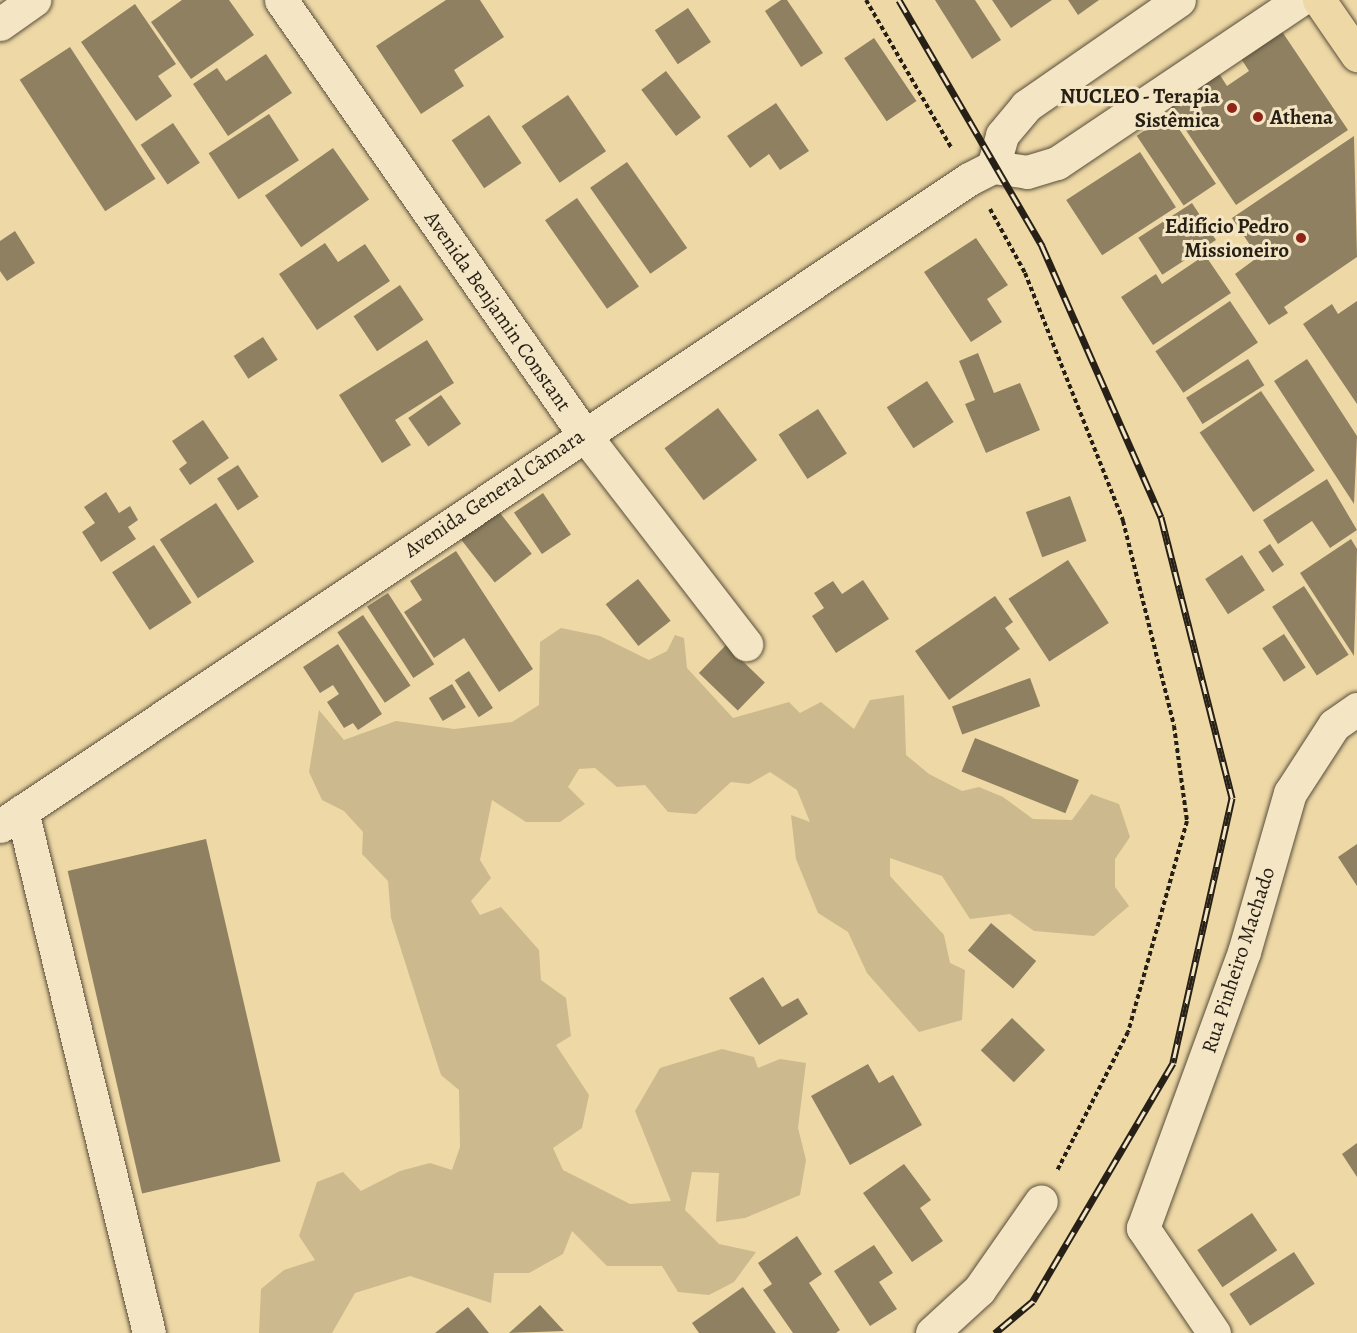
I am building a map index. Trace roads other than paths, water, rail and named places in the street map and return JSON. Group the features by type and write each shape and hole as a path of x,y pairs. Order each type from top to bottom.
{"main road":[{"path":"1319,0 1357,55"}],"street":[{"path":"0,24 34,0"},
{"name":"Avenida Benjamin Constant","path":"281,0 583,433 746,644"},
{"path":"981,173 1002,135 1026,106 1179,0"},
{"path":"981,173 1027,172 1057,163 1300,0"},
{"name":"Avenida General Câmara","path":"11,818 583,433 981,173"},
{"name":"Rua Pinheiro Machado","path":"1214,1333 1143,1228 1244,952 1290,793 1334,725 1357,710"},
{"path":"11,818 149,1333"},
{"path":"932,1333 979,1290 1041,1201"}],"railway":[{"path":"899,0 1042,246 1161,517 1232,798 1173,1063 1033,1301 995,1333"}],"place":[{"name":"NUCLEO - Terapia Sistêmica","path":"1232,108"},
{"name":"Athena","path":"1258,117"},
{"name":"Edifício Pedro Missioneiro","path":"1301,238"}]}
